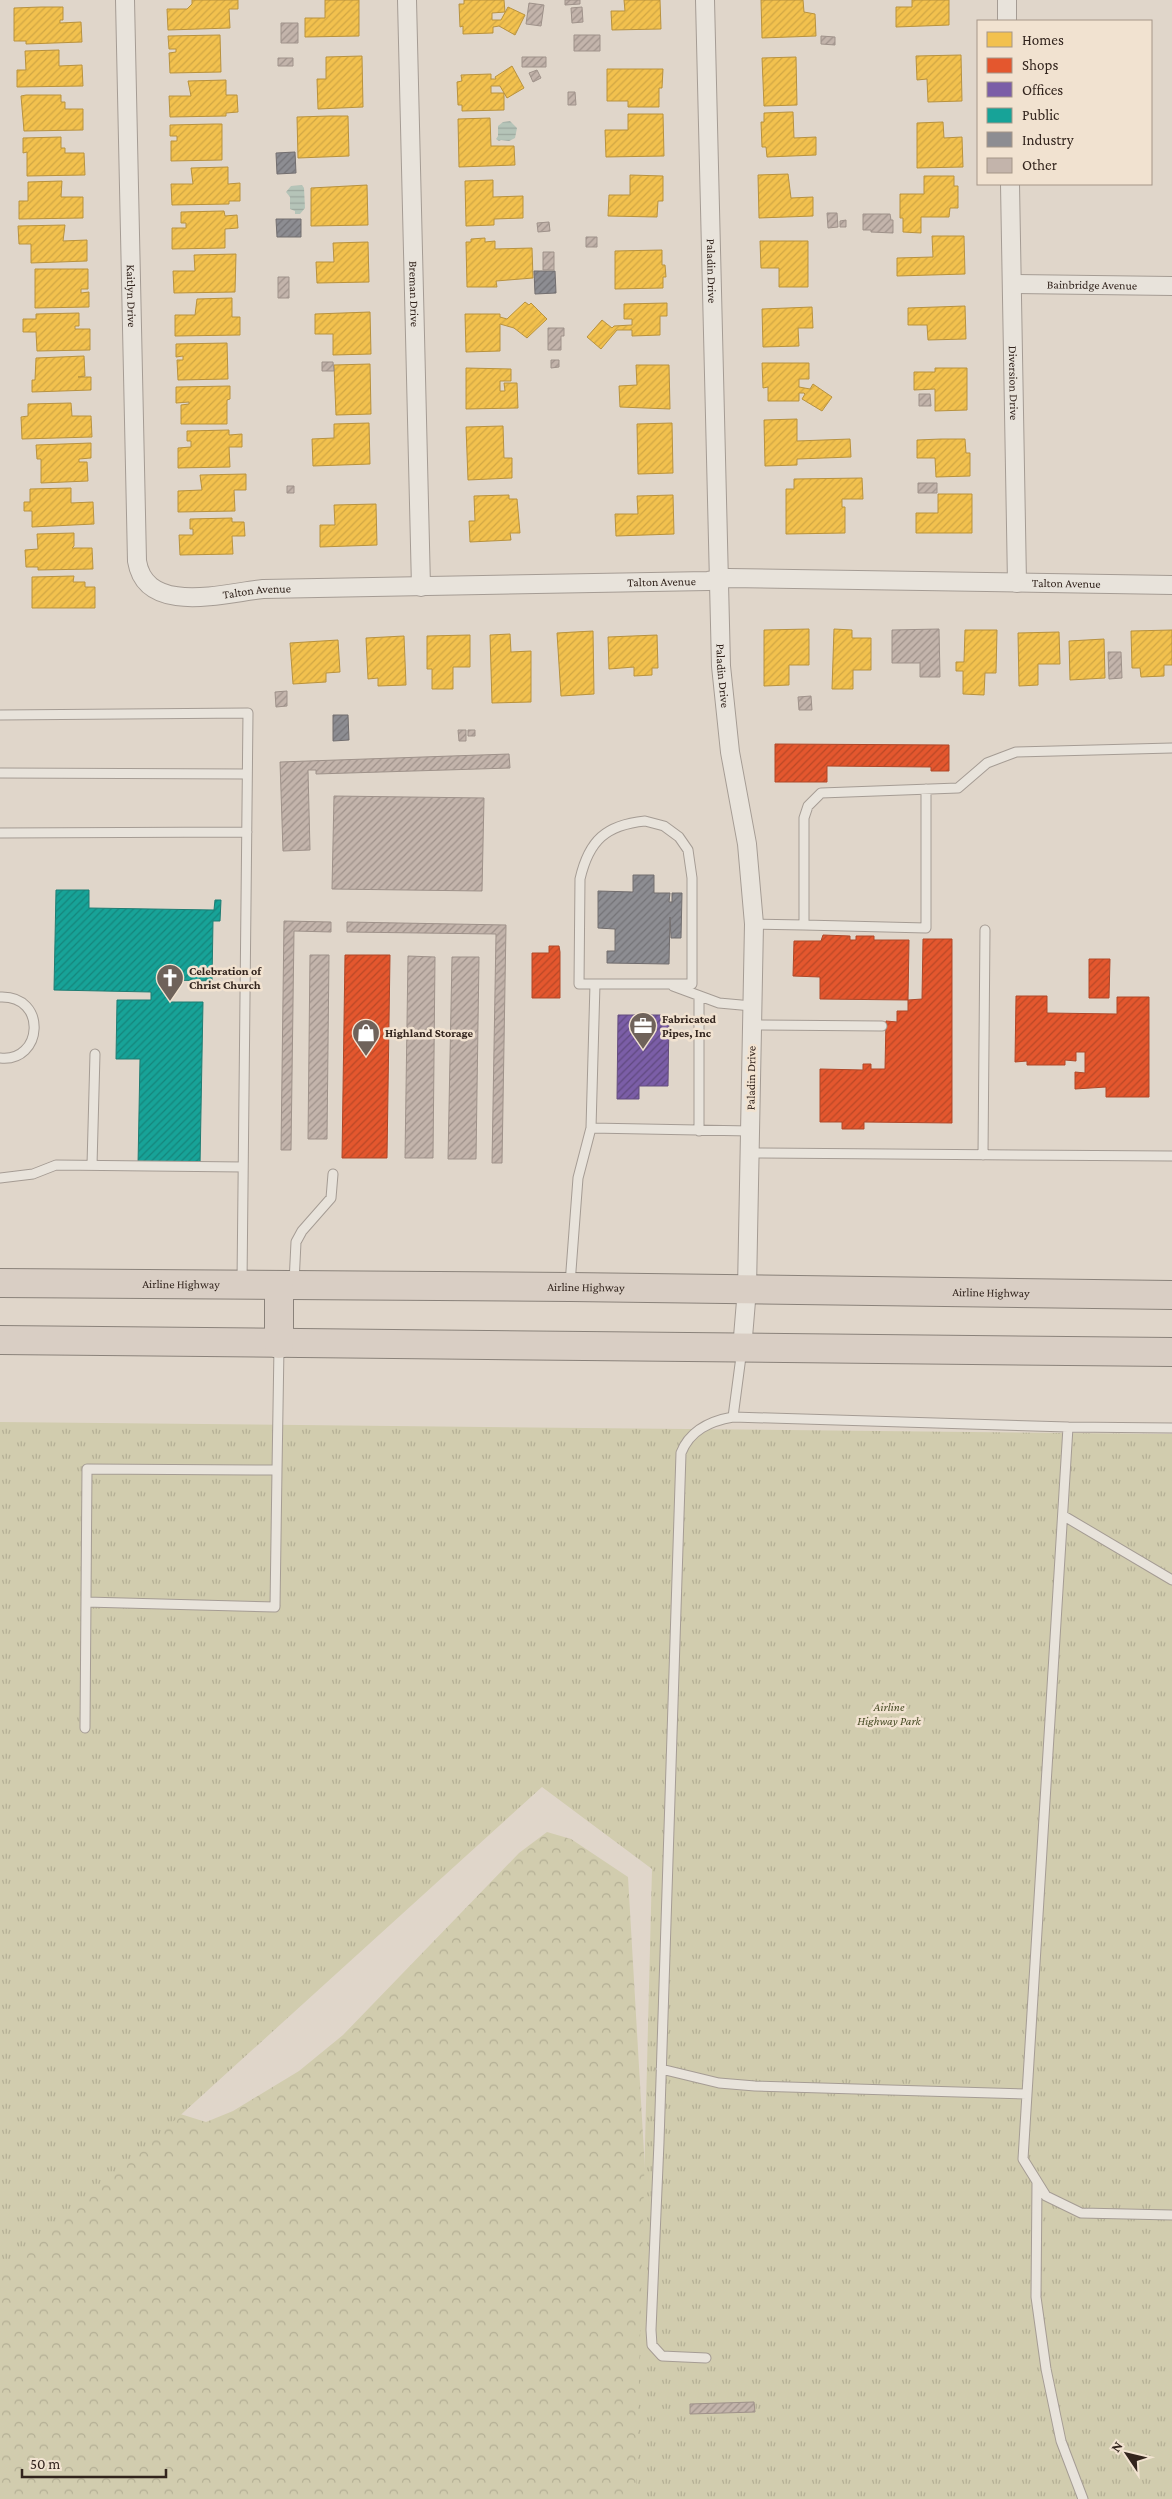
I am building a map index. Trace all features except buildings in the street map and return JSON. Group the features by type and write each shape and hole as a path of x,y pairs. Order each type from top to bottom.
{"highway":[{"name":"Airline Highway","path":"0,1282 1172,1295"},
{"path":"279,1344 286,1286"},
{"path":"0,1340 1172,1352"}],"street":[{"name":"Kaitlyn Drive","path":"125,0 137,561 139,572 144,582 152,589"},
{"name":"Breman Drive","path":"407,0 421,587"},
{"name":"Paladin Drive","path":"705,0 718,579 723,709 747,844 754,924 748,1289 742,1349"},
{"path":"1007,0 1007,20"},
{"name":"Diversion Drive","path":"1010,185 1017,583"},
{"name":"Bainbridge Avenue","path":"1013,284 1172,286"},
{"name":"Talton Avenue","path":"152,589 173,597 190,598 263,589 718,579 1172,585"}],"lane":[{"path":"0,715 248,712 242,1286"},
{"path":"804,925 804,818 814,798 821,794 832,792 958,788 987,763 1016,752 1172,748"},
{"path":"0,772 247,774"},
{"path":"754,924 926,928 926,789"},
{"path":"645,821 664,826 679,837 688,850 692,878 692,984 595,984 579,984 580,879 589,852 601,836 612,828 627,823 645,821"},
{"path":"0,833 246,832"},
{"path":"983,1155 985,930"},
{"path":"570,1287 578,1178 591,1128 595,984"},
{"path":"666,984 719,1003 752,1006"},
{"path":"699,996 699,1131"},
{"path":"0,997 18,1000 26,1006 32,1015 34,1035 24,1051 15,1056 0,1058"},
{"path":"752,1025 882,1026"},
{"path":"92,1165 95,1054"},
{"path":"591,1128 750,1131"},
{"path":"750,1154 1172,1156"},
{"path":"0,1178 32,1174 56,1165 243,1167"},
{"path":"286,1286 296,1242 302,1231 331,1198 333,1174"},
{"path":"86,1602 275,1607 279,1344"},
{"path":"733,1416 742,1349"},
{"path":"706,2358 668,2358 662,2356 652,2344 651,2330 681,1454 689,1437 697,1430 720,1419 733,1416 1172,1428"},
{"path":"1068,1426 1064,1516 1023,2158 1046,2196 1081,2213 1172,2215"},
{"path":"84,1728 87,1469 278,1470"},
{"path":"1064,1516 1172,1580"},
{"path":"661,2069 719,2083 755,2086 1027,2094"},
{"path":"1037,2181 1036,2297 1046,2369 1061,2441 1083,2499"}],"green space":[{"name":"Airline Highway Park","path":"0,1422 1172,1434 1172,2499 636,2499 652,1869 542,1787 0,2279"},
{"path":"547,1832 571,1839 628,1877 645,2170 937,2499 0,2499 0,1966 161,2108 206,2122 233,2111 299,2071 343,2035 519,1853"}],"shaded area":[{"path":"510,121 517,128 515,138 509,141 499,141 496,139 498,136 498,126 503,122"},
{"path":"302,185 304,188 305,208 300,214 295,214 295,211 290,209 290,197 286,192 291,186"}],"place":[{"name":"Celebration of Christ Church","path":"170,1002"},
{"name":"Fabricated Pipes, Inc","path":"643,1050"},
{"name":"Highland Storage","path":"366,1057"}]}
